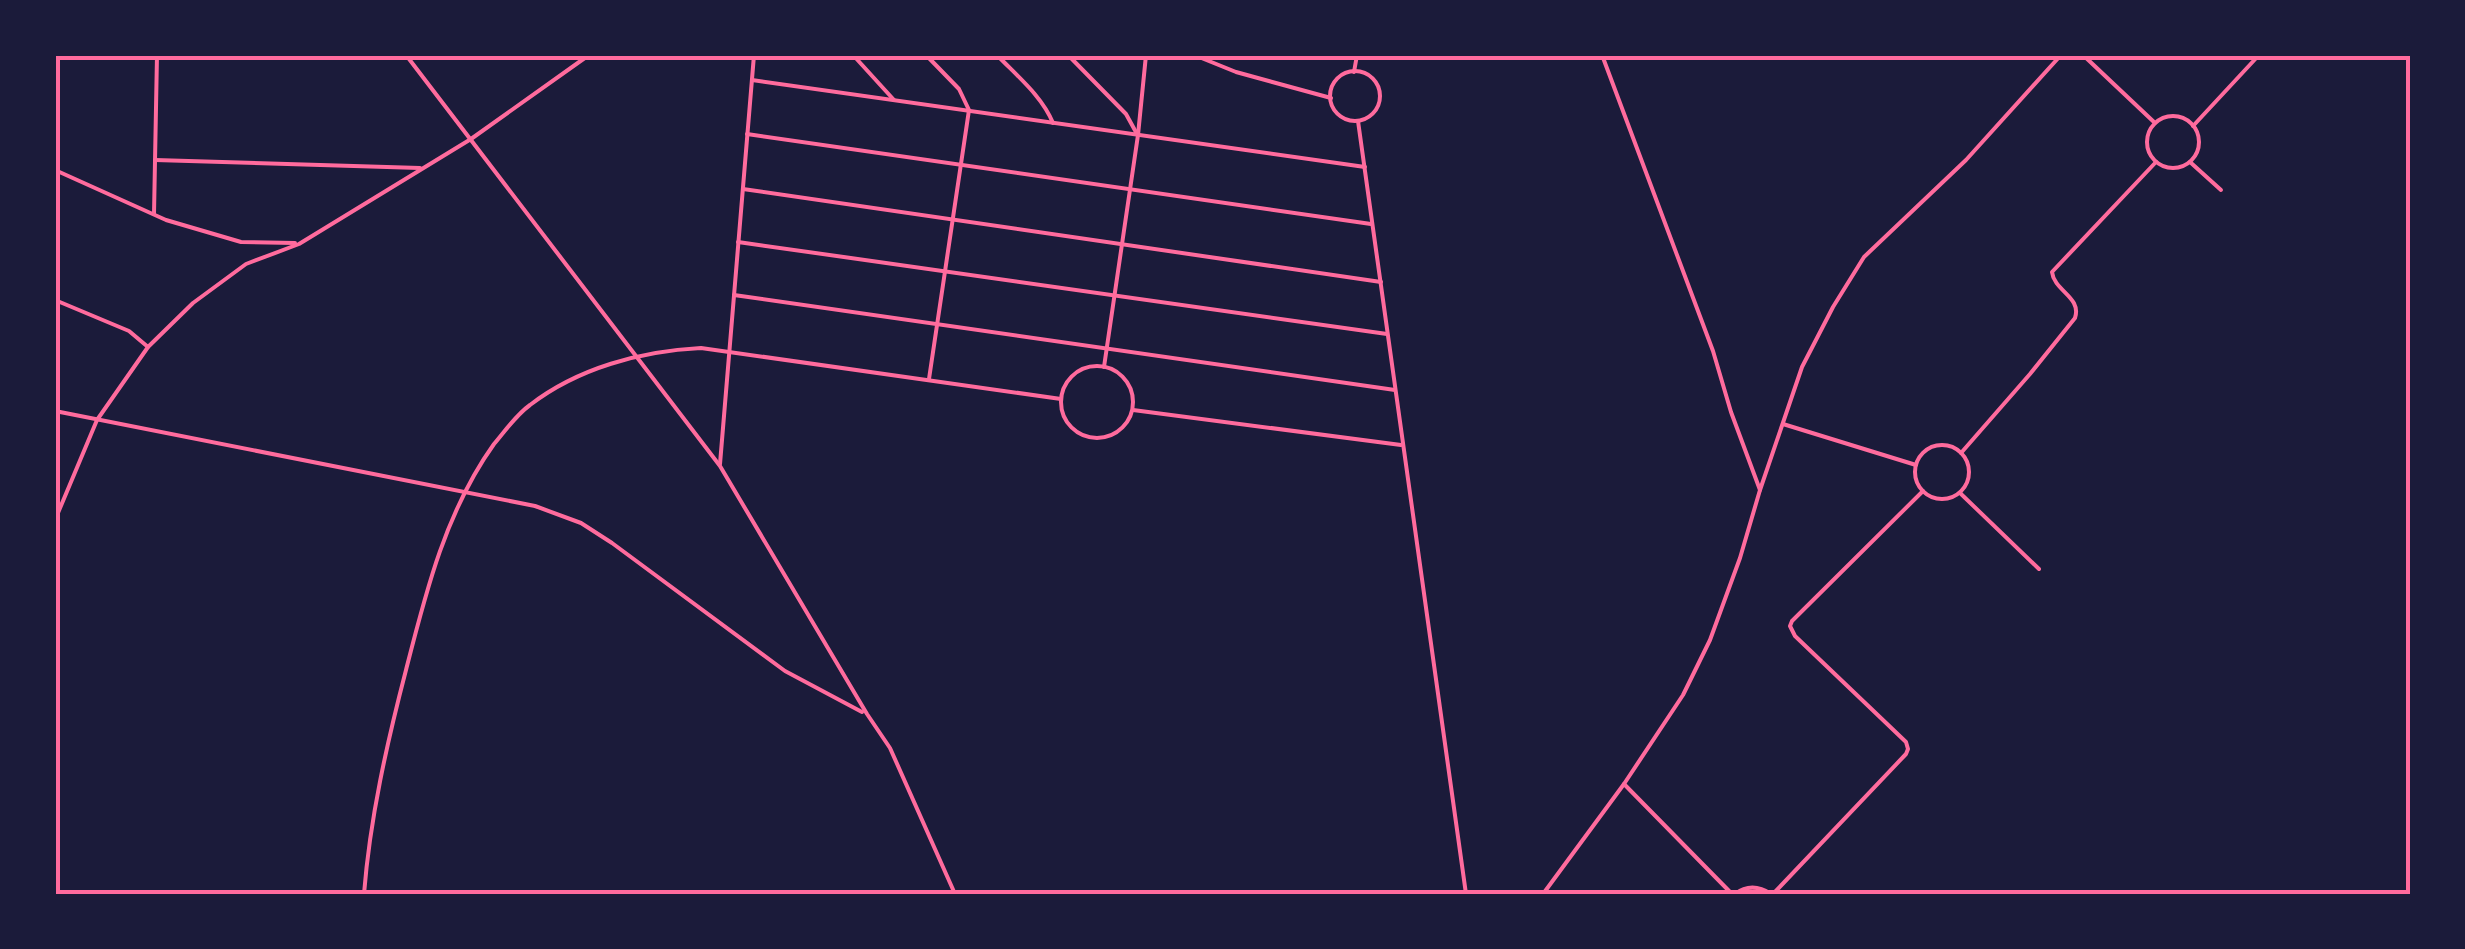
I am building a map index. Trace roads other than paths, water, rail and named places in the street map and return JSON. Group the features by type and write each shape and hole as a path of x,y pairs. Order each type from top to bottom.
{"lane":[{"path":"154,214 157,55"},
{"path":"305,55 408,56 720,466 890,748 956,894"},
{"path":"55,520 98,420 148,347 193,302 246,264 299,244 470,139 589,55"},
{"path":"720,466 754,55"},
{"path":"854,55 894,100"},
{"path":"926,55 960,89 968,110 928,379"},
{"path":"997,55 1048,110 1054,123"},
{"path":"1068,55 1126,114 1138,134"},
{"path":"1104,367 1146,55"},
{"path":"1194,55 1236,72 1330,98"},
{"path":"1354,72 1357,55"},
{"path":"1602,55 1714,351 1730,412 1760,490"},
{"path":"1543,894 1624,784 1682,694 1710,640 1802,367 1832,307 1864,257 1966,160 2061,55"},
{"path":"2083,55 2155,123"},
{"path":"2193,126 2259,55"},
{"path":"1354,72 1369,76 1380,96 1375,111 1358,121 1338,114 1330,98 1336,81 1354,72"},
{"path":"752,80 1365,167"},
{"path":"2176,116 2193,126 2199,142 2190,162 2170,168 2156,162 2147,142 2155,123 2176,116"},
{"path":"1358,121 1466,894"},
{"path":"747,134 1373,224"},
{"path":"154,160 423,168"},
{"path":"1960,453 2075,318 2075,303 2053,279 2052,272 2156,162"},
{"path":"2190,162 2221,190"},
{"path":"55,170 154,214 241,242 299,244"},
{"path":"742,189 1381,282"},
{"path":"738,242 1388,334"},
{"path":"734,294 1396,390"},
{"path":"55,300 129,331 148,347"},
{"path":"364,894 386,748 430,575 464,492 505,430 528,406 561,385 600,368 667,350 701,348 1061,399"},
{"path":"1104,367 1126,381 1132,390 1133,410 1122,428 1092,438 1066,420 1061,399 1075,374 1104,367"},
{"path":"1133,410 1403,445"},
{"path":"55,411 536,506 581,523 785,670 867,714"},
{"path":"1783,424 1916,465"},
{"path":"1938,446 1960,453 1966,460 1968,476 1960,493 1937,498 1922,491 1915,473 1922,453 1938,446"},
{"path":"1624,784 1733,894 1748,888 1772,894 1908,749 1906,742 1794,636 1790,626 1922,491"},
{"path":"1960,493 2039,569"}]}
